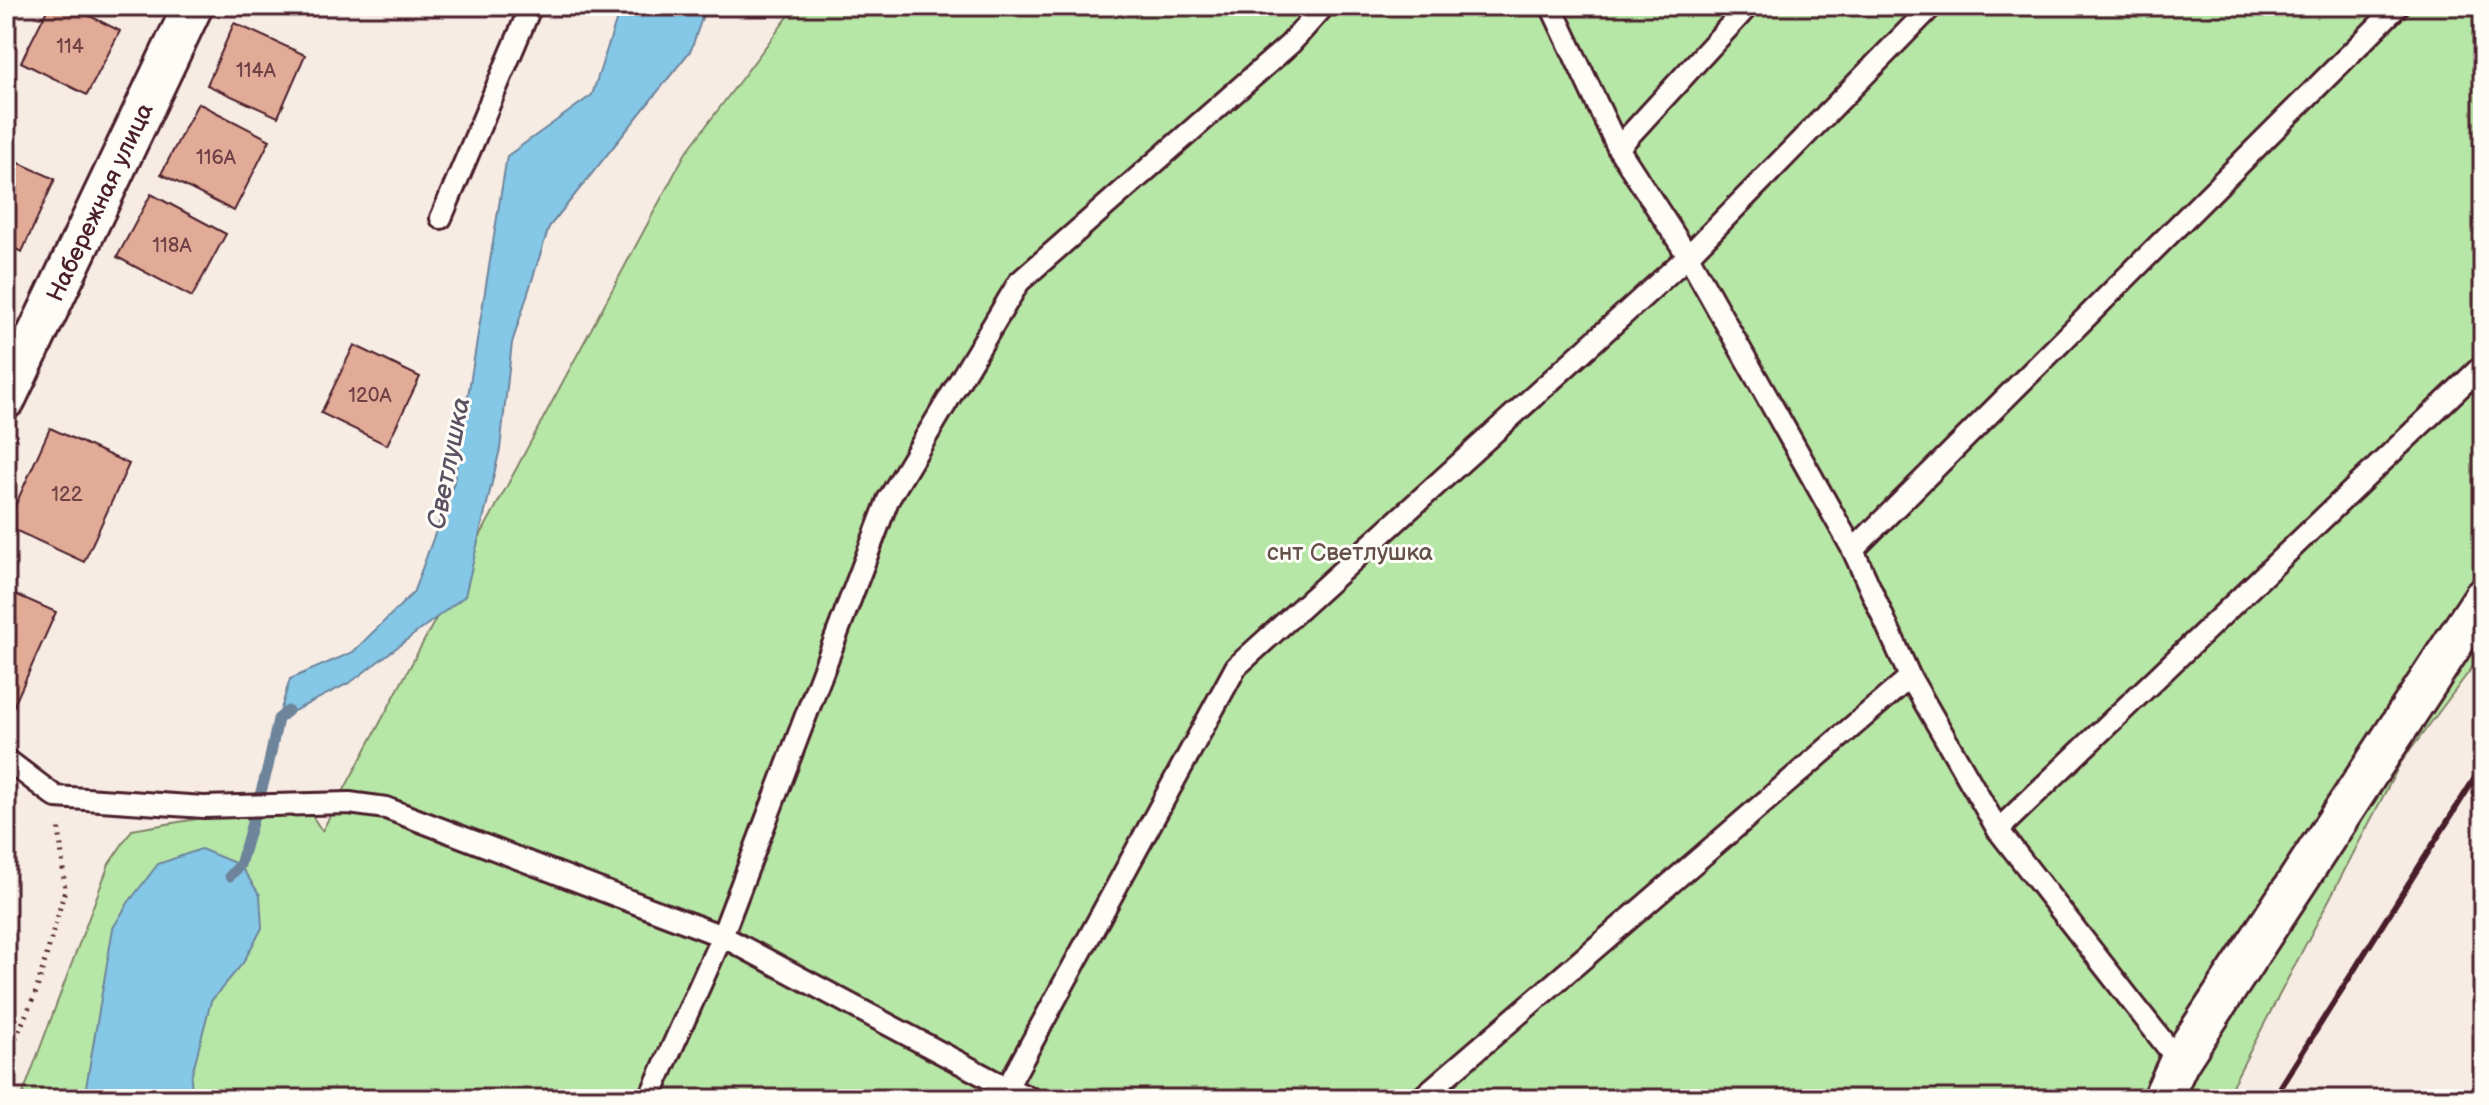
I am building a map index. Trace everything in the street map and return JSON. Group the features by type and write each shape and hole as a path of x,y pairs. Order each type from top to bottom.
{"street":[{"name":"Набережная улица","path":"6,399 18,338 193,6"},
{"path":"2162,1099 2179,1062 2483,598"}],"lane":[{"path":"441,218 531,6"},
{"path":"649,1099 722,936 888,500 1019,282 1290,44 1324,6"},
{"path":"1551,6 1618,148 1688,256 1853,550 1910,677 1998,830 2179,1062"},
{"path":"1618,148 1748,6"},
{"path":"1005,1094 1236,667 1688,256 1932,6"},
{"path":"1853,550 2398,6"},
{"path":"1998,830 2483,365"},
{"path":"1420,1099 1910,677"},
{"path":"6,759 56,797 204,807 349,803 386,808 722,936 1005,1094 1032,1099"}],"path":[{"path":"6,1060 36,992 65,890 56,797"}],"green space":[{"name":"снт Светлушка","path":"796,6 2483,6 2483,653 2400,764 2225,1099 21,1099 109,864 132,830 255,809 307,808 322,831 685,154"}],"water":[{"path":"621,6 706,6 691,50 549,227 512,343 500,449 465,596 351,682 278,719 290,679 353,652 413,593 454,482 507,156 592,95"},
{"path":"201,849 240,865 260,895 262,928 243,963 211,1001 191,1078 192,1099 84,1099 113,928 158,864"}],"building":[{"path":"49,6 70,6 120,31 87,95 21,62"},
{"path":"234,23 305,55 278,117 207,85"},
{"path":"198,103 270,140 234,211 161,174"},
{"path":"6,157 55,179 22,252 6,245"},
{"path":"151,194 226,234 192,297 117,257"},
{"path":"354,345 420,377 387,445 321,413"},
{"path":"50,428 129,464 84,562 6,526"},
{"path":"6,590 56,612 6,723"}],"waterway":[{"name":"Светлушка","path":"230,876 240,865 268,767 278,719 288,711"}],"railway":[{"path":"2273,1099 2483,765"}]}
